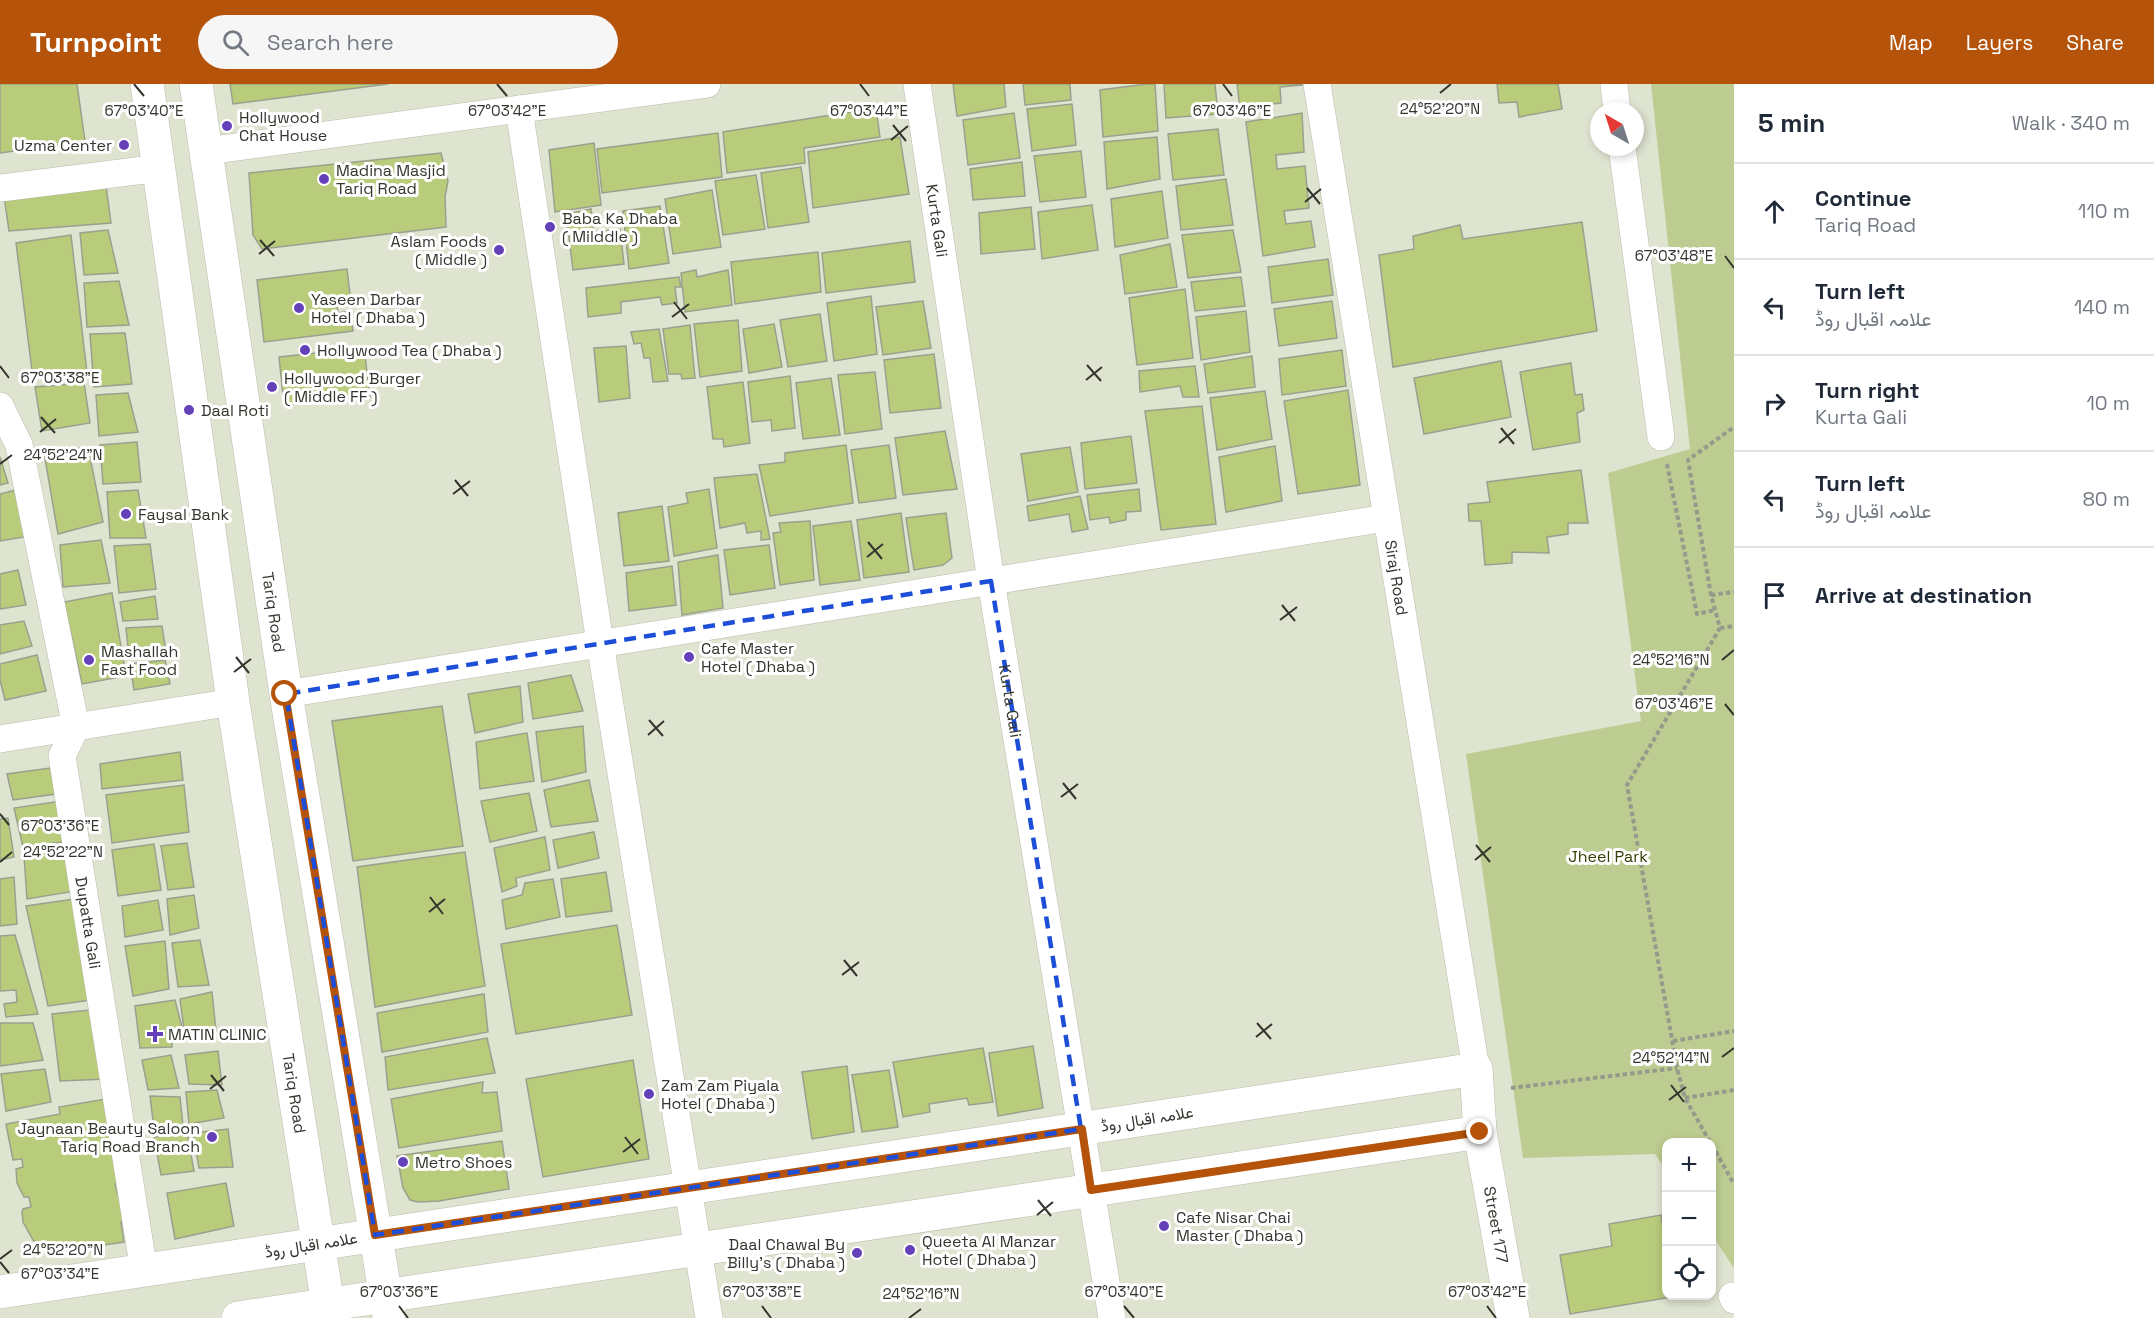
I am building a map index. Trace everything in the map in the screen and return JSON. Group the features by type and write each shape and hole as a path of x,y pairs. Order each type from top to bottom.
{"main road":[{"name":"Tariq Road","path":"147,84 233,702 329,1311"},
{"name":"Tariq Road","path":"196,84 285,694 387,1307"},
{"name":"علامہ اقبال روڈ","path":"0,1292 1082,1129 1477,1081"},
{"name":"Street 177","path":"1477,1081 1480,1132 1513,1318"},
{"path":"238,1318 387,1307 699,1249 1480,1132"}],"street":[{"path":"206,151 519,109 657,87 707,84"},
{"name":"Kurta Gali","path":"917,84 991,581 1113,1318"},
{"name":"Siraj Road","path":"1317,84 1477,1081"},
{"path":"1614,84 1616,102"},
{"path":"519,109 600,643 709,1318"},
{"path":"1623,156 1662,437"},
{"path":"0,188 160,168"},
{"path":"0,406 19,445 76,727"},
{"path":"285,694 1386,518"},
{"path":"0,739 233,702"},
{"name":"Dupatta Gali","path":"76,727 62,756 144,1271"}],"path":[{"path":"1708,1138 1685,1098 1677,1068 1627,785 1720,628 1711,596 1688,460 1734,427"},
{"path":"1662,437 1697,614 1715,610"},
{"path":"1711,596 1734,592"},
{"path":"1720,628 1734,626"},
{"path":"1673,1041 1734,1031"},
{"path":"1477,1081 1677,1068"},
{"path":"1685,1098 1734,1090"},
{"path":"1716,1153 1734,1184"}],"highlighted area":[{"path":"991,581 1081,1129 375,1235 286,694"}],"green space":[{"name":"Jheel Park","path":"1651,84 1734,84 1734,1268 1716,1241 1716,1138 1662,1138 1662,1164 1655,1154 1523,1158 1466,754 1641,721 1608,473 1690,449"}],"building":[{"path":"0,84 77,84 85,141 0,153"},
{"path":"230,84 388,84 233,104"},
{"path":"953,84 1004,84 1006,107 957,116"},
{"path":"1023,84 1070,84 1071,100 1025,105"},
{"path":"1155,84 1158,131 1103,137 1100,90"},
{"path":"1164,84 1215,84 1218,114 1166,118"},
{"path":"1237,84 1302,85 1280,87 1281,103 1240,108"},
{"path":"1497,84 1558,84 1562,109 1519,117 1517,102 1499,103"},
{"path":"1072,104 1076,145 1032,151 1027,109"},
{"path":"876,108 880,137 804,148 805,163 727,173 723,132"},
{"path":"1014,113 1020,158 968,165 963,120"},
{"path":"1302,113 1304,152 1276,155 1277,169 1305,166 1309,208 1284,211 1286,224 1311,221 1315,247 1263,256 1246,122"},
{"path":"1218,129 1224,175 1173,180 1168,134"},
{"path":"718,133 722,177 602,193 597,149"},
{"path":"900,137 909,194 813,208 808,152"},
{"path":"1157,137 1160,179 1107,189 1104,142"},
{"path":"594,143 601,205 555,212 549,150"},
{"path":"1081,151 1086,197 1040,202 1034,156"},
{"path":"441,153 448,181 445,197 446,227 262,249 253,235 249,173"},
{"path":"1022,162 1025,196 973,200 970,169"},
{"path":"801,167 809,222 768,228 761,173"},
{"path":"756,175 765,229 723,235 715,181"},
{"path":"1226,179 1233,225 1181,230 1176,186"},
{"path":"106,185 111,223 9,231 4,196"},
{"path":"712,190 721,247 673,254 665,199"},
{"path":"1162,191 1168,238 1115,247 1111,199"},
{"path":"1092,205 1098,250 1042,259 1038,212"},
{"path":"660,206 669,263 629,269 623,211"},
{"path":"1031,207 1035,249 981,254 979,213"},
{"path":"591,209 594,232 620,229 624,264 573,270 566,214"},
{"path":"1582,222 1597,331 1393,367 1379,255 1414,249 1413,236 1460,225 1463,239"},
{"path":"108,230 118,273 84,275 80,233"},
{"path":"1233,230 1241,272 1188,278 1182,235"},
{"path":"71,235 87,373 33,379 16,243"},
{"path":"910,241 915,282 826,293 822,253"},
{"path":"1170,244 1177,287 1125,294 1120,255"},
{"path":"818,252 821,292 735,304 731,262"},
{"path":"1328,259 1333,295 1272,303 1268,267"},
{"name":"Yaseen Darbar Hotel ( Dhaba )","path":"347,269 351,303 337,305 338,313 350,311 353,331 264,342 257,280"},
{"path":"696,270 697,277 728,270 732,305 685,312 681,273"},
{"path":"679,277 681,287 675,287 677,303 662,305 660,297 621,302 621,313 588,317 586,288"},
{"path":"1241,277 1245,306 1195,311 1191,282"},
{"path":"119,281 129,325 87,327 84,283"},
{"path":"1185,289 1193,358 1137,365 1129,298"},
{"path":"871,296 877,354 834,361 827,303"},
{"path":"923,301 931,348 883,355 876,307"},
{"path":"1332,301 1337,338 1279,346 1274,309"},
{"path":"1246,311 1250,352 1201,360 1196,317"},
{"path":"820,314 827,361 788,367 780,320"},
{"path":"738,320 742,371 700,377 694,324"},
{"path":"774,324 782,367 749,373 743,329"},
{"path":"690,325 695,378 682,379 681,374 669,374 663,329"},
{"path":"659,329 668,381 653,382 650,358 644,358 641,343 634,344 631,332"},
{"path":"125,333 132,384 94,387 90,334"},
{"path":"626,346 630,398 599,402 594,348"},
{"path":"364,348 370,396 284,405 279,357"},
{"path":"1342,350 1346,386 1282,395 1279,359"},
{"path":"934,354 941,408 890,413 884,360"},
{"path":"1252,356 1255,387 1208,393 1204,364"},
{"path":"1501,361 1511,417 1424,434 1414,378"},
{"path":"1571,363 1575,395 1582,394 1584,410 1577,413 1580,442 1533,450 1520,372"},
{"path":"1195,366 1199,397 1183,397 1180,386 1140,392 1139,371"},
{"path":"875,372 882,429 845,434 838,375"},
{"path":"790,376 795,428 772,431 771,420 752,422 748,382"},
{"path":"831,378 840,435 803,439 796,383"},
{"path":"743,382 750,443 724,447 723,439 713,439 707,387"},
{"path":"84,383 90,423 42,431 35,387"},
{"path":"1348,390 1360,485 1298,494 1284,401"},
{"path":"1265,391 1272,439 1217,450 1210,398"},
{"path":"128,393 138,432 99,436 96,395"},
{"path":"1202,406 1216,524 1161,530 1145,411"},
{"path":"945,431 957,489 903,495 895,438"},
{"path":"1131,436 1137,483 1085,489 1081,443"},
{"path":"137,442 141,482 103,484 100,445"},
{"path":"846,445 853,503 770,516 759,465 785,462 785,453"},
{"path":"889,445 896,498 859,503 851,450"},
{"path":"1275,446 1282,501 1226,512 1219,457"},
{"path":"88,447 103,522 58,534 44,453"},
{"path":"1070,447 1078,492 1028,501 1021,454"},
{"path":"0,457 8,483 0,485"},
{"path":"1581,470 1588,523 1568,523 1568,534 1547,537 1549,553 1512,552 1512,563 1485,565 1481,521 1469,521 1468,504 1490,502 1487,482"},
{"path":"757,474 770,539 761,540 761,531 747,533 745,523 720,528 714,478"},
{"path":"709,489 717,548 674,556 668,507 688,503 686,493"},
{"path":"1139,489 1141,511 1126,512 1126,520 1110,523 1109,517 1090,520 1087,495"},
{"path":"16,490 24,537 0,541 0,494"},
{"path":"138,490 146,538 110,538 107,492"},
{"path":"1080,496 1088,529 1072,532 1069,514 1029,521 1027,506"},
{"path":"662,506 669,561 624,566 618,513"},
{"path":"901,513 909,572 864,578 857,520"},
{"path":"946,513 952,558 943,565 914,570 906,518"},
{"path":"810,521 814,580 780,585 773,533 781,532 779,523"},
{"path":"851,521 860,580 820,585 813,526"},
{"path":"101,540 110,583 63,587 60,545"},
{"path":"150,544 156,589 119,593 114,546"},
{"path":"769,545 775,588 730,595 724,550"},
{"path":"718,555 723,608 682,615 678,562"},
{"path":"672,566 676,605 629,611 626,573"},
{"path":"18,570 26,605 0,609 0,574"},
{"path":"112,593 126,676 82,684 64,602"},
{"path":"155,596 158,619 123,621 120,602"},
{"path":"24,621 32,646 0,654 0,625"},
{"path":"162,626 166,652 129,657 126,628"},
{"path":"37,655 46,691 5,700 0,680 0,664"},
{"path":"165,660 170,684 134,690 130,664"},
{"path":"571,675 583,711 533,719 528,683"},
{"path":"520,686 523,722 475,733 468,694"},
{"path":"442,706 463,846 353,861 332,721"},
{"path":"583,726 586,772 542,782 536,732"},
{"path":"527,733 534,781 480,789 476,742"},
{"path":"180,752 183,780 102,789 100,764"},
{"path":"50,768 56,794 13,800 7,774"},
{"path":"589,780 598,821 551,827 544,790"},
{"path":"184,785 189,832 112,843 106,795"},
{"path":"529,793 537,831 490,842 481,801"},
{"path":"61,801 71,841 23,847 14,808"},
{"path":"8,818 14,857 0,860 0,819"},
{"path":"594,832 599,858 558,868 553,840"},
{"path":"545,837 550,870 516,878 517,886 502,892 494,848"},
{"path":"187,843 194,887 168,890 161,846"},
{"path":"154,844 161,890 118,896 112,850"},
{"path":"70,850 76,891 27,899 24,856"},
{"path":"465,852 485,986 375,1007 357,867"},
{"path":"606,872 612,911 566,917 561,879"},
{"path":"14,877 17,924 0,926 0,879"},
{"path":"553,879 560,917 506,929 502,900 522,895 525,883"},
{"path":"194,895 199,928 170,935 167,899"},
{"path":"74,899 98,999 48,1006 26,906"},
{"path":"158,900 163,930 125,937 122,906"},
{"path":"617,925 632,1015 516,1034 501,944"},
{"path":"15,935 38,1014 6,1017 4,1004 17,1002 16,990 0,991 0,936"},
{"path":"200,940 209,985 178,987 172,943"},
{"path":"165,941 169,989 133,996 125,946"},
{"path":"212,992 216,1031 185,1037 180,999"},
{"path":"484,994 488,1032 382,1052 377,1013"},
{"path":"175,1000 183,1031 172,1037 172,1047 140,1048 135,1006"},
{"path":"100,1009 106,1079 60,1081 52,1014"},
{"path":"0,1023 33,1023 43,1060 0,1066"},
{"path":"487,1038 495,1073 388,1090 385,1057"},
{"path":"1033,1046 1043,1108 998,1116 989,1053"},
{"path":"983,1048 993,1102 969,1105 967,1098 929,1104 930,1112 903,1117 893,1062"},
{"path":"218,1051 222,1085 189,1084 185,1055"},
{"path":"171,1055 179,1088 148,1090 142,1060"},
{"path":"633,1060 649,1159 543,1177 526,1079"},
{"path":"847,1066 854,1132 812,1139 802,1072"},
{"path":"45,1069 51,1102 6,1111 1,1074"},
{"path":"889,1070 898,1127 862,1132 852,1075"},
{"path":"483,1082 482,1093 497,1092 502,1131 399,1148 391,1099"},
{"path":"217,1090 224,1118 189,1124 186,1092"},
{"path":"150,1096 180,1097 183,1126 154,1129"},
{"path":"105,1099 121,1183 115,1184 118,1195 123,1194 128,1220 121,1222 124,1242 48,1253 33,1240 23,1222 23,1209 31,1207 29,1197 24,1197 17,1183 16,1169 23,1167 22,1159 13,1160 6,1124 60,1114 59,1107"},
{"path":"228,1129 233,1167 199,1168 193,1133"},
{"path":"187,1132 194,1171 161,1175 154,1137"},
{"path":"502,1141 509,1189 439,1201 418,1202 410,1200 403,1188 397,1156"},
{"path":"226,1183 234,1226 175,1239 167,1193"},
{"path":"1661,1215 1662,1299 1570,1314 1560,1255 1612,1246 1609,1224"}],"place":[{"name":"Hollywood Chat House","path":"227,126"},
{"name":"Uzma Center","path":"124,145"},
{"name":"Madina Masjid Tariq Road","path":"324,179"},
{"name":"Baba Ka Dhaba ( Milddle )","path":"550,227"},
{"name":"Aslam Foods ( Middle )","path":"499,250"},
{"name":"Yaseen Darbar Hotel ( Dhaba )","path":"299,308"},
{"name":"Hollywood Tea ( Dhaba )","path":"305,350"},
{"name":"Hollywood Burger ( Middle FF )","path":"272,387"},
{"name":"Daal Roti","path":"189,410"},
{"name":"Faysal Bank","path":"126,514"},
{"name":"Cafe Master Hotel ( Dhaba )","path":"689,657"},
{"name":"Mashallah Fast Food","path":"89,660"},
{"name":"MATIN CLINIC","path":"155,1034"},
{"name":"Zam Zam Piyala Hotel ( Dhaba )","path":"649,1094"},
{"name":"Jaynaan Beauty Saloon Tariq Road Branch","path":"212,1137"},
{"name":"Metro Shoes","path":"403,1162"},
{"name":"Cafe Nisar Chai Master ( Dhaba )","path":"1164,1226"},
{"name":"Queeta Al Manzar Hotel ( Dhaba )","path":"910,1250"},
{"name":"Daal Chawal By Billy's ( Dhaba )","path":"857,1253"}],"route":[{"path":"285,694 375,1235 1082,1129 1091,1190 1480,1132"}]}
